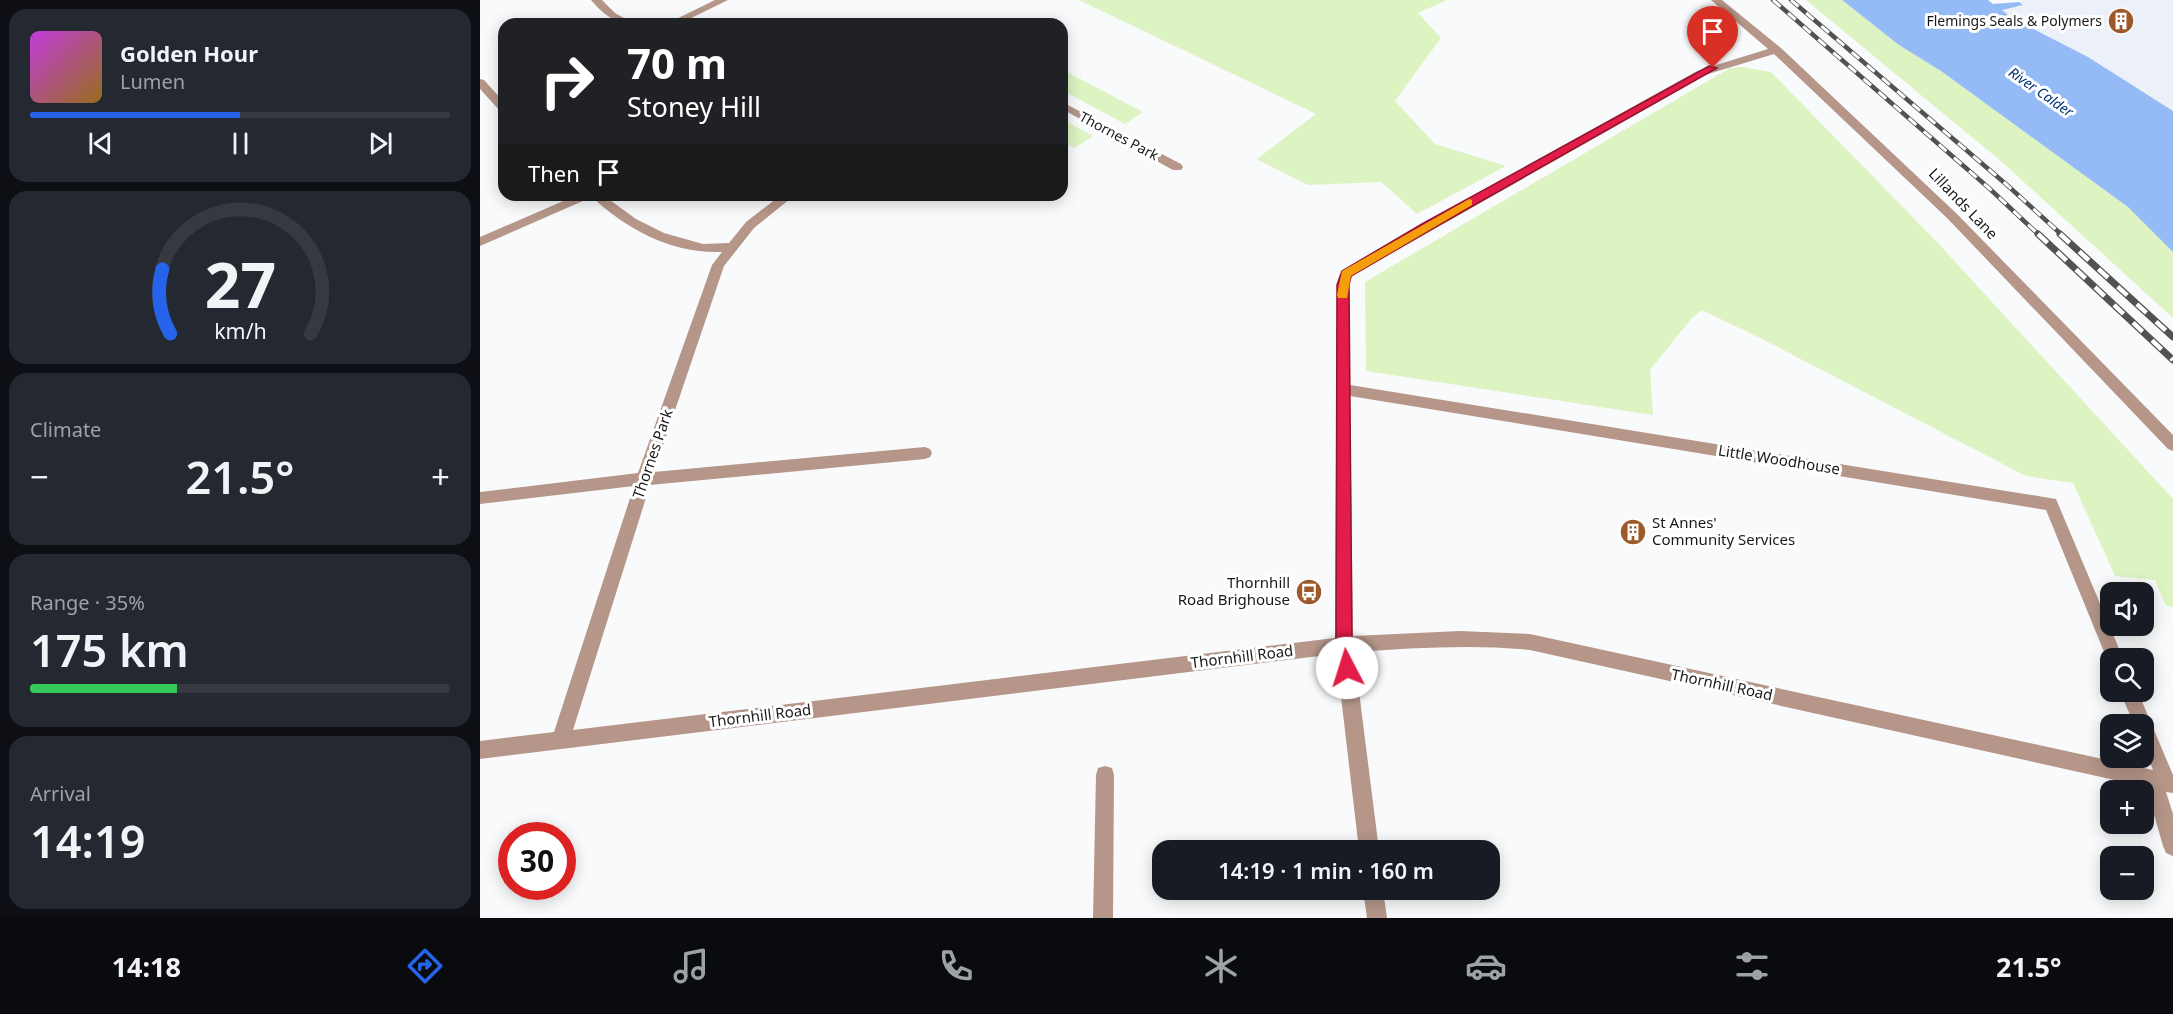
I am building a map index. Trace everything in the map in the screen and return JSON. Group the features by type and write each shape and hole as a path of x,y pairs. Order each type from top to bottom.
{"street":[{"path":"596,0 618,18"},
{"path":"684,18 723,0"},
{"name":"Lillands Lane","path":"1716,0 1777,50 1881,144 2173,445"},
{"path":"1368,840 1344,645 1342,389 1343,285 1346,274 1701,73 1777,50"},
{"path":"480,82 498,102"},
{"name":"Thornes Park","path":"1068,108 1177,167"},
{"path":"480,242 573,201"},
{"path":"602,201 614,212 672,240 703,248 732,247"},
{"name":"Thornes Park","path":"561,740 644,479 718,266 750,225 781,201"},
{"name":"Little Woodhouse","path":"1342,389 2051,504 2111,648"},
{"path":"480,498 644,479 925,453"},
{"name":"Thornhill Road","path":"480,750 1344,645 1464,638 1530,642 2164,783"},
{"path":"2154,755 2164,783 2173,846"},
{"path":"1103,918 1106,775"},
{"path":"1374,900 1377,918"}],"shaded area":[{"path":"2022,0 2173,0 2173,111 2088,57 2012,18 2001,9 2022,6 2019,2"}],"green space":[{"path":"1079,0 1447,0 1418,13 1441,38 1395,101 1435,144 1506,166 1417,214 1381,182 1308,185 1257,159 1316,114"},
{"path":"1806,0 1842,0 1899,45 1941,71 2128,207 2173,252 2173,318 2002,162"},
{"path":"1742,67 1771,72 1936,241 2173,499 2173,607 2166,606 2155,580 2115,576 2073,483 2026,476 1702,310 1691,319 1650,370 1653,415 1366,371 1365,282 1730,68"},
{"path":"1068,73 1143,112 1125,124 1068,93"},
{"path":"1068,122 1093,136 1074,148 1068,144"}],"water":[{"name":"River Calder","path":"1842,0 1988,0 1993,4 2019,2 2023,5 2002,10 2012,18 2088,57 2173,111 2173,252 2128,207 1941,71 1899,45"}],"railway":[{"path":"1773,0 1990,189 2039,235"},
{"path":"1791,0 2062,235"},
{"path":"2038,234 2173,360"},
{"path":"2060,234 2173,337"}],"slow traffic":[{"path":"1343,295 1346,274 1469,203"}],"place":[{"name":"Flemings Seals & Polymers","path":"2121,21"},
{"name":"St Annes' Community Services","path":"1633,532"},
{"name":"Thornhill Road Brighouse","path":"1309,592"}],"route":[{"path":"1347,668 1344,645 1342,389 1343,285 1346,274 1426,227 1713,68"}]}
